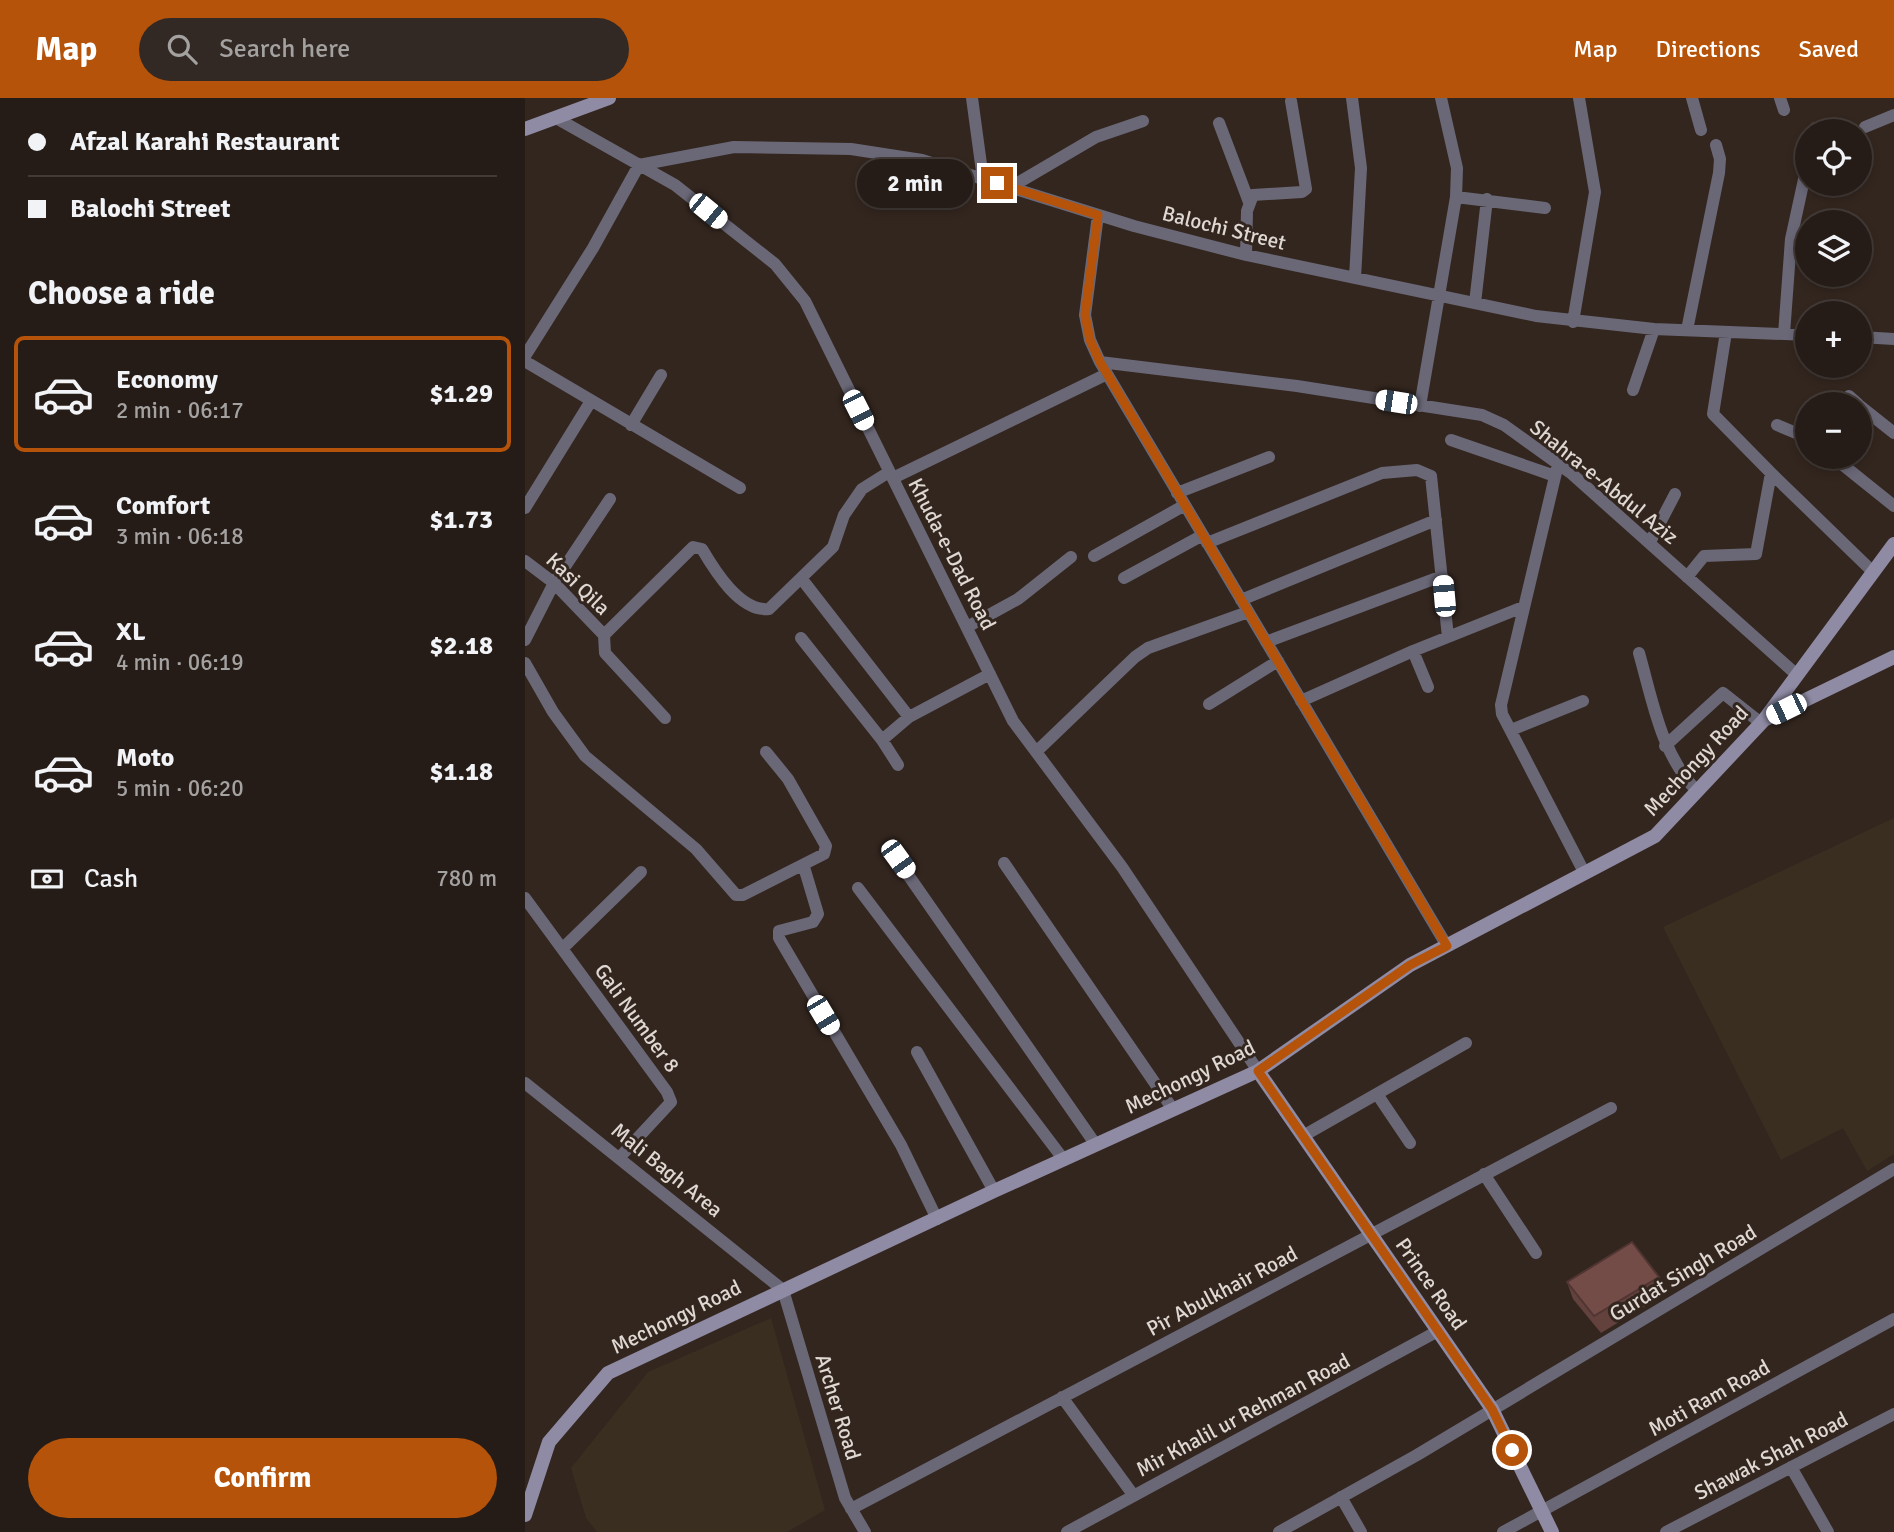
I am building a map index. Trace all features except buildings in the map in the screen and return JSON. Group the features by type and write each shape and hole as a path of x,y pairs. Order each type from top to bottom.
{"street":[{"path":"525,129 556,118 585,102 610,98"},
{"path":"972,98 983,178"},
{"path":"1352,98 1361,168 1355,278"},
{"path":"1420,406 1456,197 1457,168 1441,98"},
{"path":"1573,322 1595,192 1579,98"},
{"path":"1692,98 1701,130"},
{"path":"1249,202 1253,195 1302,192 1306,189 1291,101"},
{"path":"1872,124 1894,115"},
{"name":"Khuda-e-Dad Road","path":"556,118 675,185 775,264 805,301 1013,721 1122,867 1258,1071"},
{"path":"1011,187 1095,138 1143,121"},
{"path":"1219,123 1249,202 1247,254"},
{"path":"1687,330 1719,173 1720,159 1716,145"},
{"name":"Balochi Street","path":"639,165 734,146 851,149 922,160 1098,215 1247,254 1475,303 1573,322 1654,329 1795,334"},
{"path":"639,165 593,248 525,356 529,366 740,488"},
{"path":"1784,334 1791,239 1800,196"},
{"path":"1456,197 1545,208"},
{"path":"1475,303 1487,200"},
{"path":"1098,215 1085,315 1090,340 1100,362 1447,946"},
{"path":"1633,390 1654,329"},
{"path":"1726,332 1713,414 1873,572"},
{"path":"1872,338 1894,339"},
{"name":"Shahra-e-Abdul Aziz","path":"1100,362 1297,386 1482,415 1504,425 1650,542 1797,675"},
{"path":"665,718 605,653 604,635 693,547 702,549 712,565 747,605 759,610 769,609 833,547 844,514 862,489 1107,374"},
{"path":"631,425 661,375"},
{"path":"525,508 591,401"},
{"path":"1872,415 1894,433"},
{"path":"1777,425 1795,433"},
{"path":"1451,440 1557,470 1501,705 1511,730 1584,872"},
{"path":"1177,493 1269,457"},
{"path":"1848,469 1894,506"},
{"path":"1124,579 1205,539 1382,473 1417,470 1431,476 1448,638"},
{"path":"1687,577 1704,556 1756,554 1771,473"},
{"path":"1650,542 1675,494"},
{"path":"525,639 554,583 610,499"},
{"path":"1094,556 1185,505"},
{"path":"1036,752 1135,657 1149,648 1436,520"},
{"name":"Mechongy Road","path":"525,1515 549,1442 608,1373 994,1191 1096,1146 1171,1108 1258,1071 1388,980 1655,836 1763,721 1894,544"},
{"path":"967,627 1017,599 1071,557"},
{"name":"Kasi Qila","path":"525,561 554,583 604,635"},
{"path":"1266,642 1443,576"},
{"path":"801,578 909,717"},
{"path":"1301,701 1413,651 1523,607"},
{"path":"801,638 882,740 898,765"},
{"path":"1413,651 1428,687"},
{"path":"1639,653 1665,746 1675,767 1697,792"},
{"path":"1665,746 1723,693 1763,721 1894,657"},
{"path":"1209,704 1277,661"},
{"path":"525,663 553,712 585,755 695,849 736,895 743,895 804,867 824,853 826,846 787,779 766,752"},
{"path":"882,740 909,717 990,674"},
{"path":"1511,730 1583,701"},
{"path":"898,859 1096,1146"},
{"path":"1004,863 1171,1108"},
{"path":"804,867 818,906 817,914 813,922 779,931 779,938 901,1146 937,1219"},
{"path":"563,948 641,872"},
{"path":"858,888 1064,1160"},
{"name":"Gali Number 8","path":"525,898 667,1092 671,1102 620,1157"},
{"path":"1303,1136 1466,1043"},
{"path":"917,1052 994,1191"},
{"name":"Prince Road","path":"1258,1071 1492,1409 1552,1532"},
{"name":"Mali Bagh Area","path":"525,1083 783,1290"},
{"path":"1377,1094 1410,1143"},
{"name":"Pir Abulkhair Road","path":"851,1509 1611,1108"},
{"name":"Gurdat Singh Road","path":"1279,1532 1492,1409 1894,1169"},
{"path":"1484,1174 1536,1253"},
{"name":"Archer Road","path":"783,1290 845,1498 865,1532"},
{"name":"Moti Ram Road","path":"1503,1532 1894,1319"},
{"name":"Mir Khalil ur Rehman Road","path":"1067,1532 1438,1331"},
{"path":"1062,1397 1134,1496"},
{"name":"Shawak Shah Road","path":"1666,1532 1894,1414"},
{"path":"1791,1467 1828,1532"},
{"path":"1341,1497 1361,1532"}],"shaded area":[{"path":"1894,818 1894,1154 1867,1171 1843,1128 1781,1160 1663,927"},
{"path":"771,1318 825,1510 787,1532 597,1532 586,1518 571,1468 648,1372"}],"route":[{"path":"997,183 1098,215 1085,315 1090,340 1100,362 1447,946 1410,965 1333,1016 1258,1071 1492,1409 1512,1450"}]}
